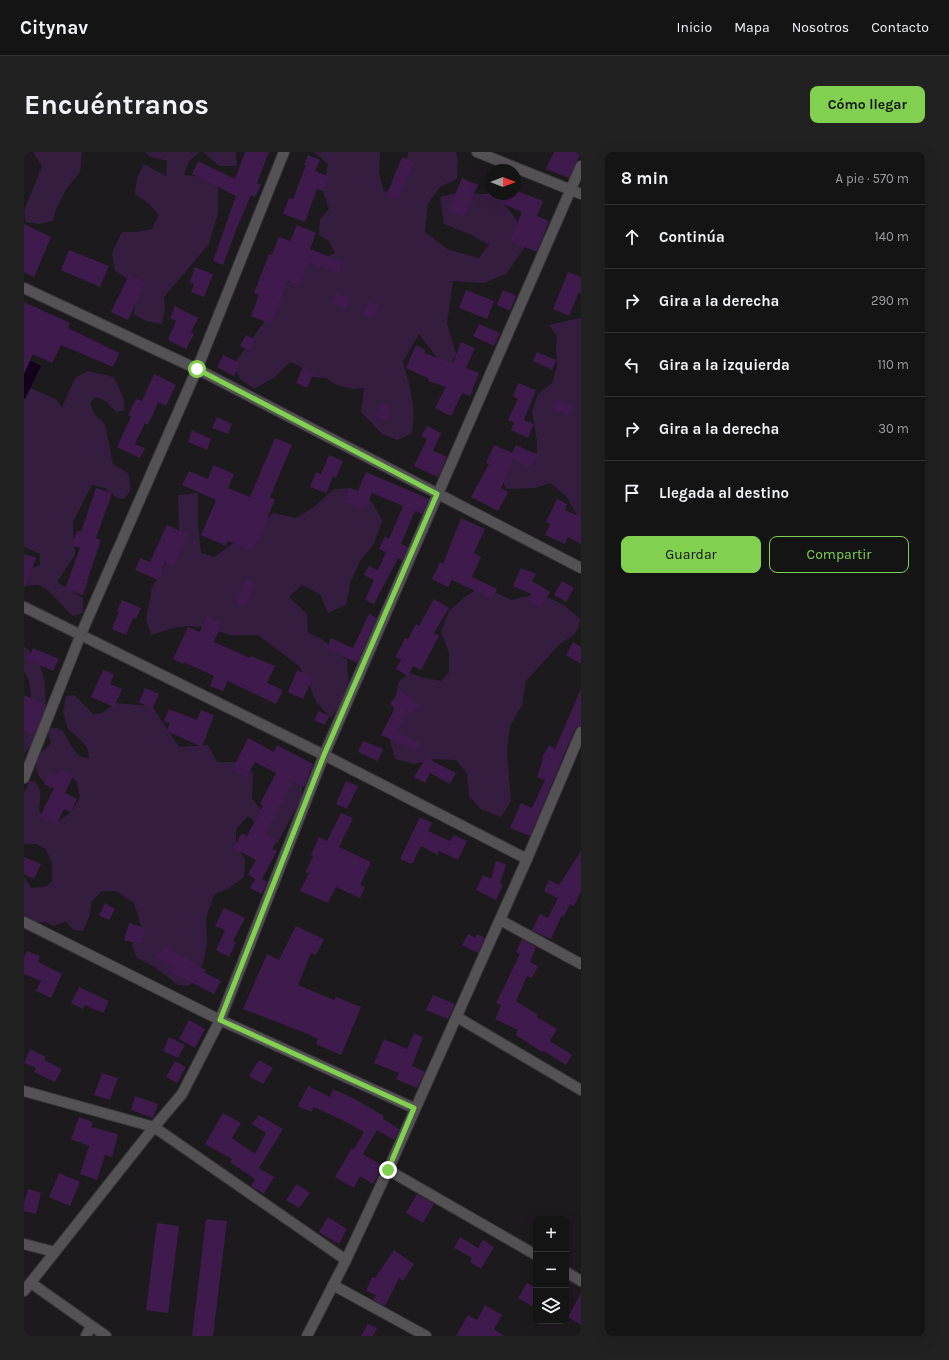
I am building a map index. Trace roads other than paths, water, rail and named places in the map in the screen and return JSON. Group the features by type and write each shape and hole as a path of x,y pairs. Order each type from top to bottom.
{"street":[{"path":"24,778 81,634 197,369 284,152"},
{"path":"478,152 581,194"},
{"path":"106,1336 27,1287 182,1094 220,1020 324,755 581,166"},
{"path":"24,288 197,369 581,568"},
{"path":"24,607 324,755 527,859"},
{"path":"307,1336 346,1260 388,1170 414,1108 457,1017 527,859 581,732"},
{"path":"500,920 581,964"},
{"path":"24,922 220,1020 414,1108"},
{"path":"457,1017 581,1090"},
{"path":"24,1091 154,1127 346,1260"},
{"path":"388,1170 533,1253"},
{"path":"24,1244 55,1252"},
{"path":"569,1274 581,1280"},
{"path":"333,1285 426,1336"},
{"path":"86,1336 91,1326"}]}
